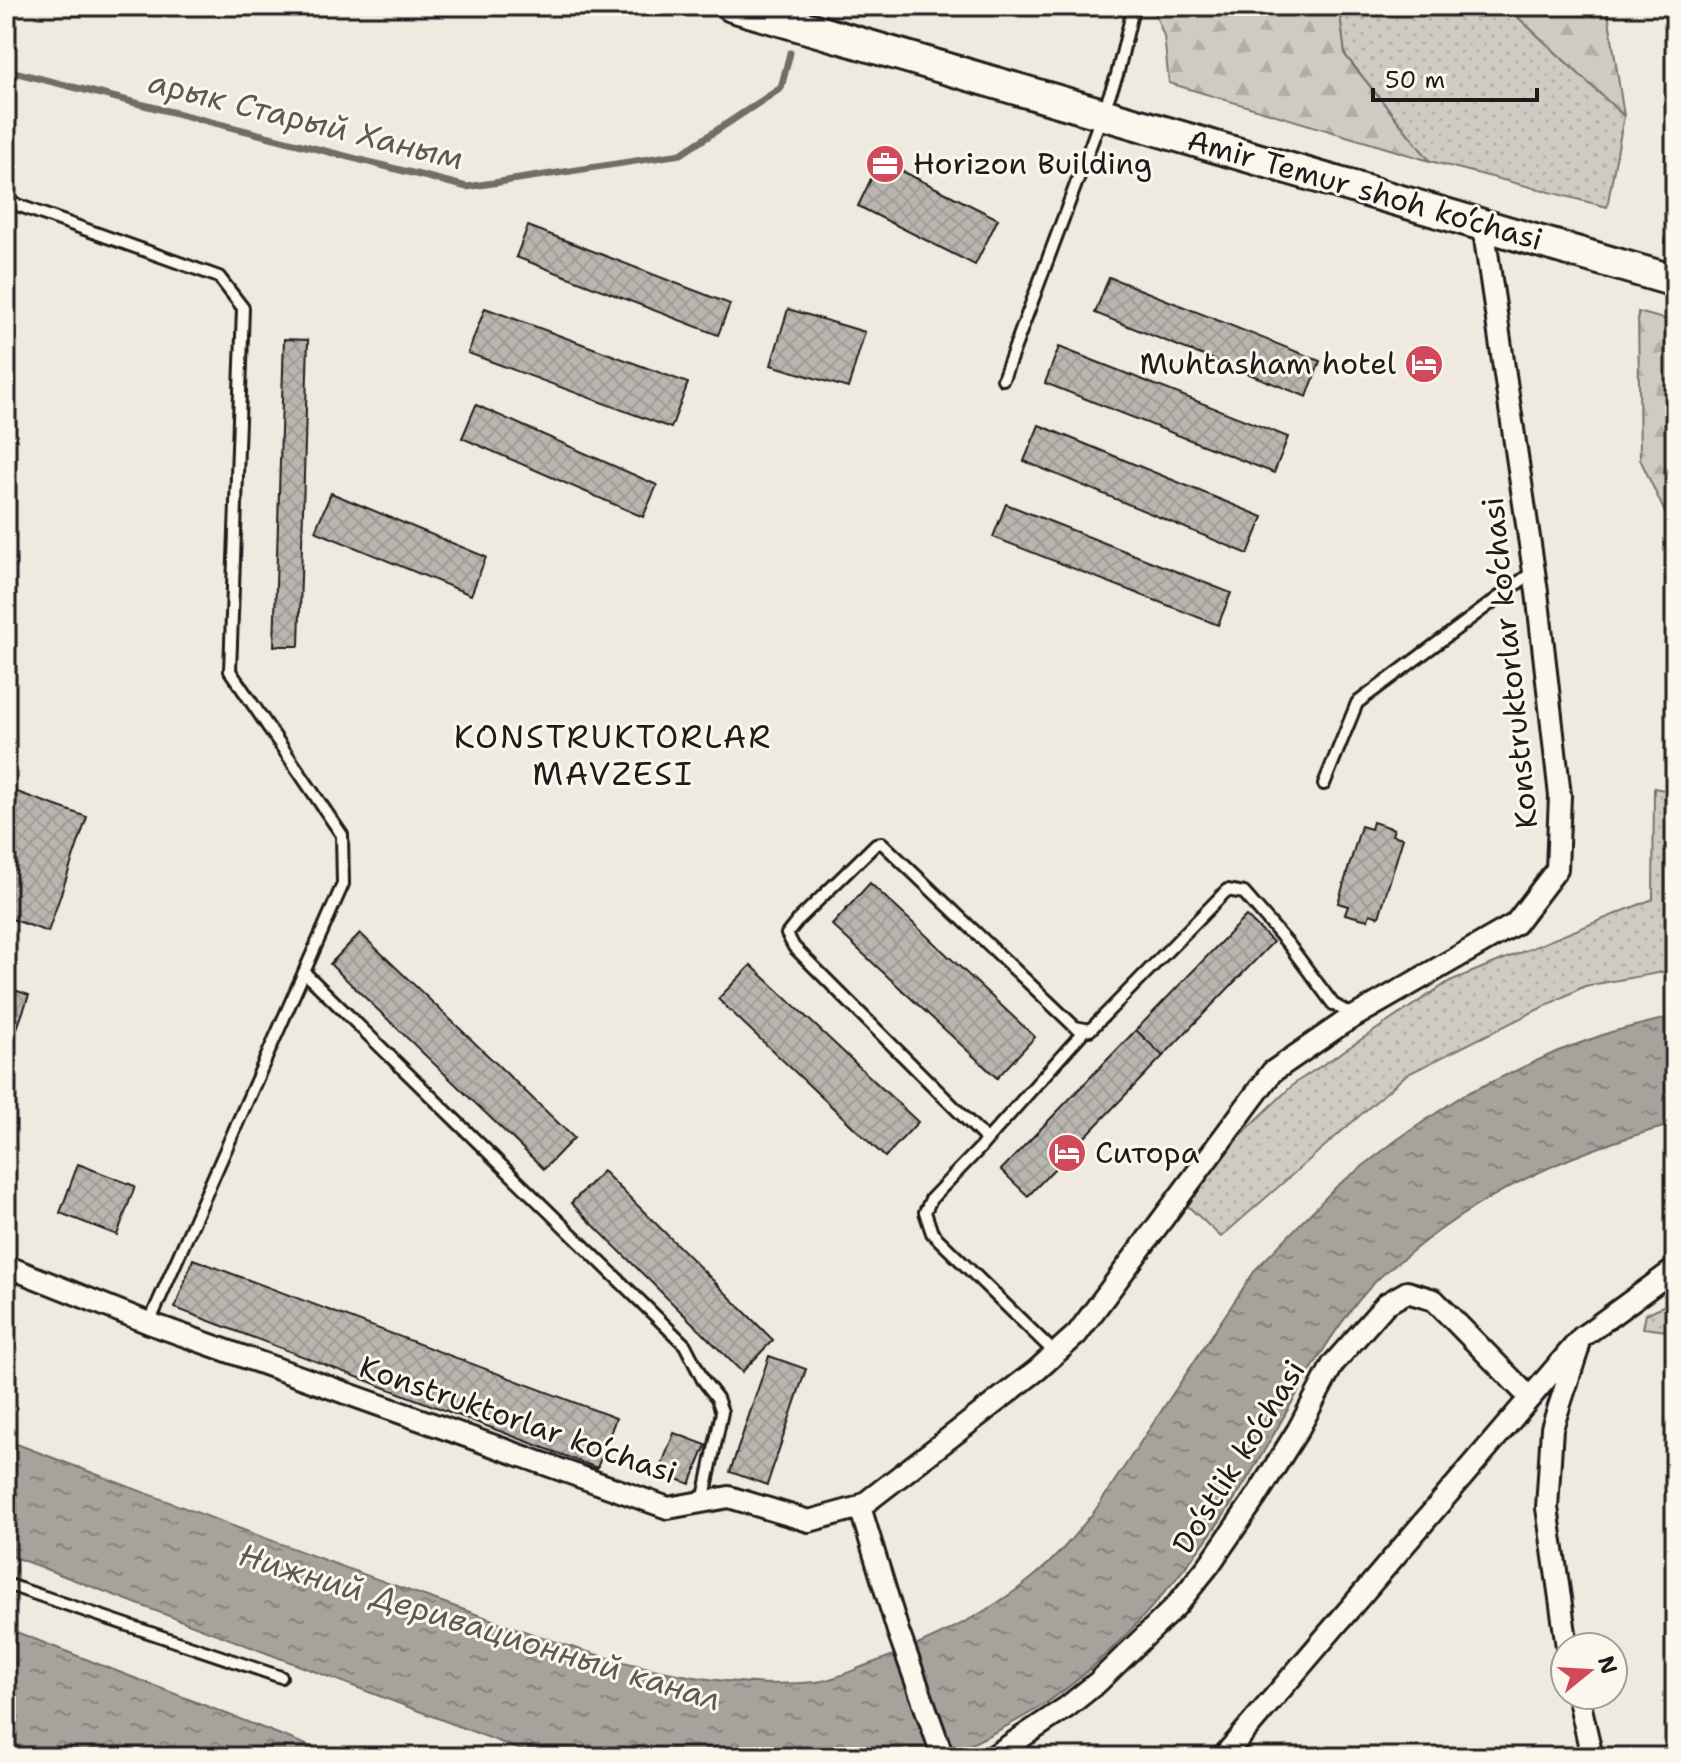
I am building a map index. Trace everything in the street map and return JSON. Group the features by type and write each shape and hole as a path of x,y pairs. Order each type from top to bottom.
{"main road":[{"name":"Amir Temur shoh ko‘chasi","path":"756,10 1675,281"}],"street":[{"name":"Konstruktorlar ko‘chasi","path":"6,1266 149,1323 668,1508 729,1497 809,1521 860,1507 1056,1354 1085,1322 1272,1072 1355,1016 1515,924 1557,869 1560,796 1534,571 1483,225"},
{"path":"1223,1757 1582,1337 1675,1269"},
{"name":"Do‘stlik ko‘chasi","path":"992,1757 1067,1707 1098,1682 1176,1606 1256,1497 1298,1430 1333,1364 1386,1304 1407,1292 1434,1300 1530,1398"},
{"path":"1565,1631 1547,1508 1552,1428 1582,1337"},
{"path":"860,1507 898,1631 943,1757"},
{"path":"1582,1711 1592,1757"}],"lane":[{"path":"1003,379 1117,75 1132,13"},
{"path":"6,201 219,277 243,308 230,671 342,835 343,884 149,1323"},
{"path":"1324,784 1357,703 1534,571"},
{"path":"985,1142 977,1127 794,947 787,934 876,844 882,843 1075,1027 1084,1031 1090,1030 1227,890 1244,893 1289,945 1333,1004 1355,1016"},
{"path":"304,972 685,1345 722,1412 703,1502"},
{"path":"1056,1354 932,1233 925,1212 931,1199 1084,1031"},
{"path":"6,1584 281,1677"}],"green space":[{"path":"1152,6 1339,6 1345,55 1430,161 1169,83 1164,36"},
{"path":"1339,6 1506,6 1624,116 1607,207 1430,161 1345,55"},
{"path":"1506,6 1607,6 1624,116"},
{"path":"1638,312 1675,322 1675,534 1640,459"},
{"path":"1654,788 1675,792 1675,970 1585,986 1406,1075 1221,1237 1177,1196 1295,1083 1450,981 1653,899"},
{"path":"1675,1300 1675,1332 1643,1328 1646,1314"}],"water":[{"name":"Нижний Деривационный канал","path":"1675,1016 1675,1124 1604,1146 1535,1174 1471,1209 1385,1273 1342,1323 1209,1537 1156,1602 1067,1688 1026,1716 945,1757 537,1756 6,1554 6,1440 382,1581 622,1662 670,1673 767,1684 816,1682 835,1677 953,1628 1014,1592 1049,1563 1094,1512 1256,1269 1337,1186 1463,1095 1558,1051 1611,1032"},
{"path":"6,1628 327,1753 341,1757 6,1757"}],"building":[{"path":"880,160 998,219 975,265 858,206"},
{"path":"528,226 730,304 718,335 516,257"},
{"path":"1109,277 1320,361 1307,397 1095,313"},
{"path":"485,308 688,383 671,428 468,353"},
{"path":"788,309 865,332 848,388 771,365"},
{"path":"284,339 308,340 299,646 274,646"},
{"path":"1059,347 1288,437 1274,473 1045,383"},
{"path":"476,405 657,485 643,517 462,438"},
{"path":"1039,425 1263,517 1248,554 1024,461"},
{"path":"331,493 486,557 471,595 315,531"},
{"path":"1006,504 1231,593 1218,625 993,537"},
{"path":"6,788 87,817 48,932 6,917"},
{"path":"1373,822 1394,829 1392,835 1403,838 1379,917 1370,914 1368,920 1345,914 1348,906 1338,903 1361,826 1371,829"},
{"path":"870,883 1035,1037 997,1078 832,925"},
{"path":"1246,916 1273,942 1163,1056 1136,1030"},
{"path":"360,933 574,1138 544,1169 330,964"},
{"path":"751,965 918,1122 885,1157 718,999"},
{"path":"6,987 29,995 14,1037 6,1034"},
{"path":"1136,1030 1163,1056 1028,1196 1001,1170"},
{"path":"78,1164 135,1186 117,1235 60,1213"},
{"path":"603,1171 773,1340 742,1372 571,1203"},
{"path":"193,1259 616,1418 597,1468 175,1308"},
{"path":"769,1356 806,1369 767,1485 730,1472"},
{"path":"674,1433 706,1445 690,1484 659,1472"}],"waterway":[{"name":"арык Старый Ханым","path":"6,70 467,187 681,154 781,88 790,53"}],"place":[{"name":"Horizon Building","path":"885,164"},
{"name":"Muhtasham hotel","path":"1424,364"},
{"name":"Ситора","path":"1067,1153"}],"district":[{"name":"KONSTRUKTORLAR MAVZESI","path":"613,756"}]}
